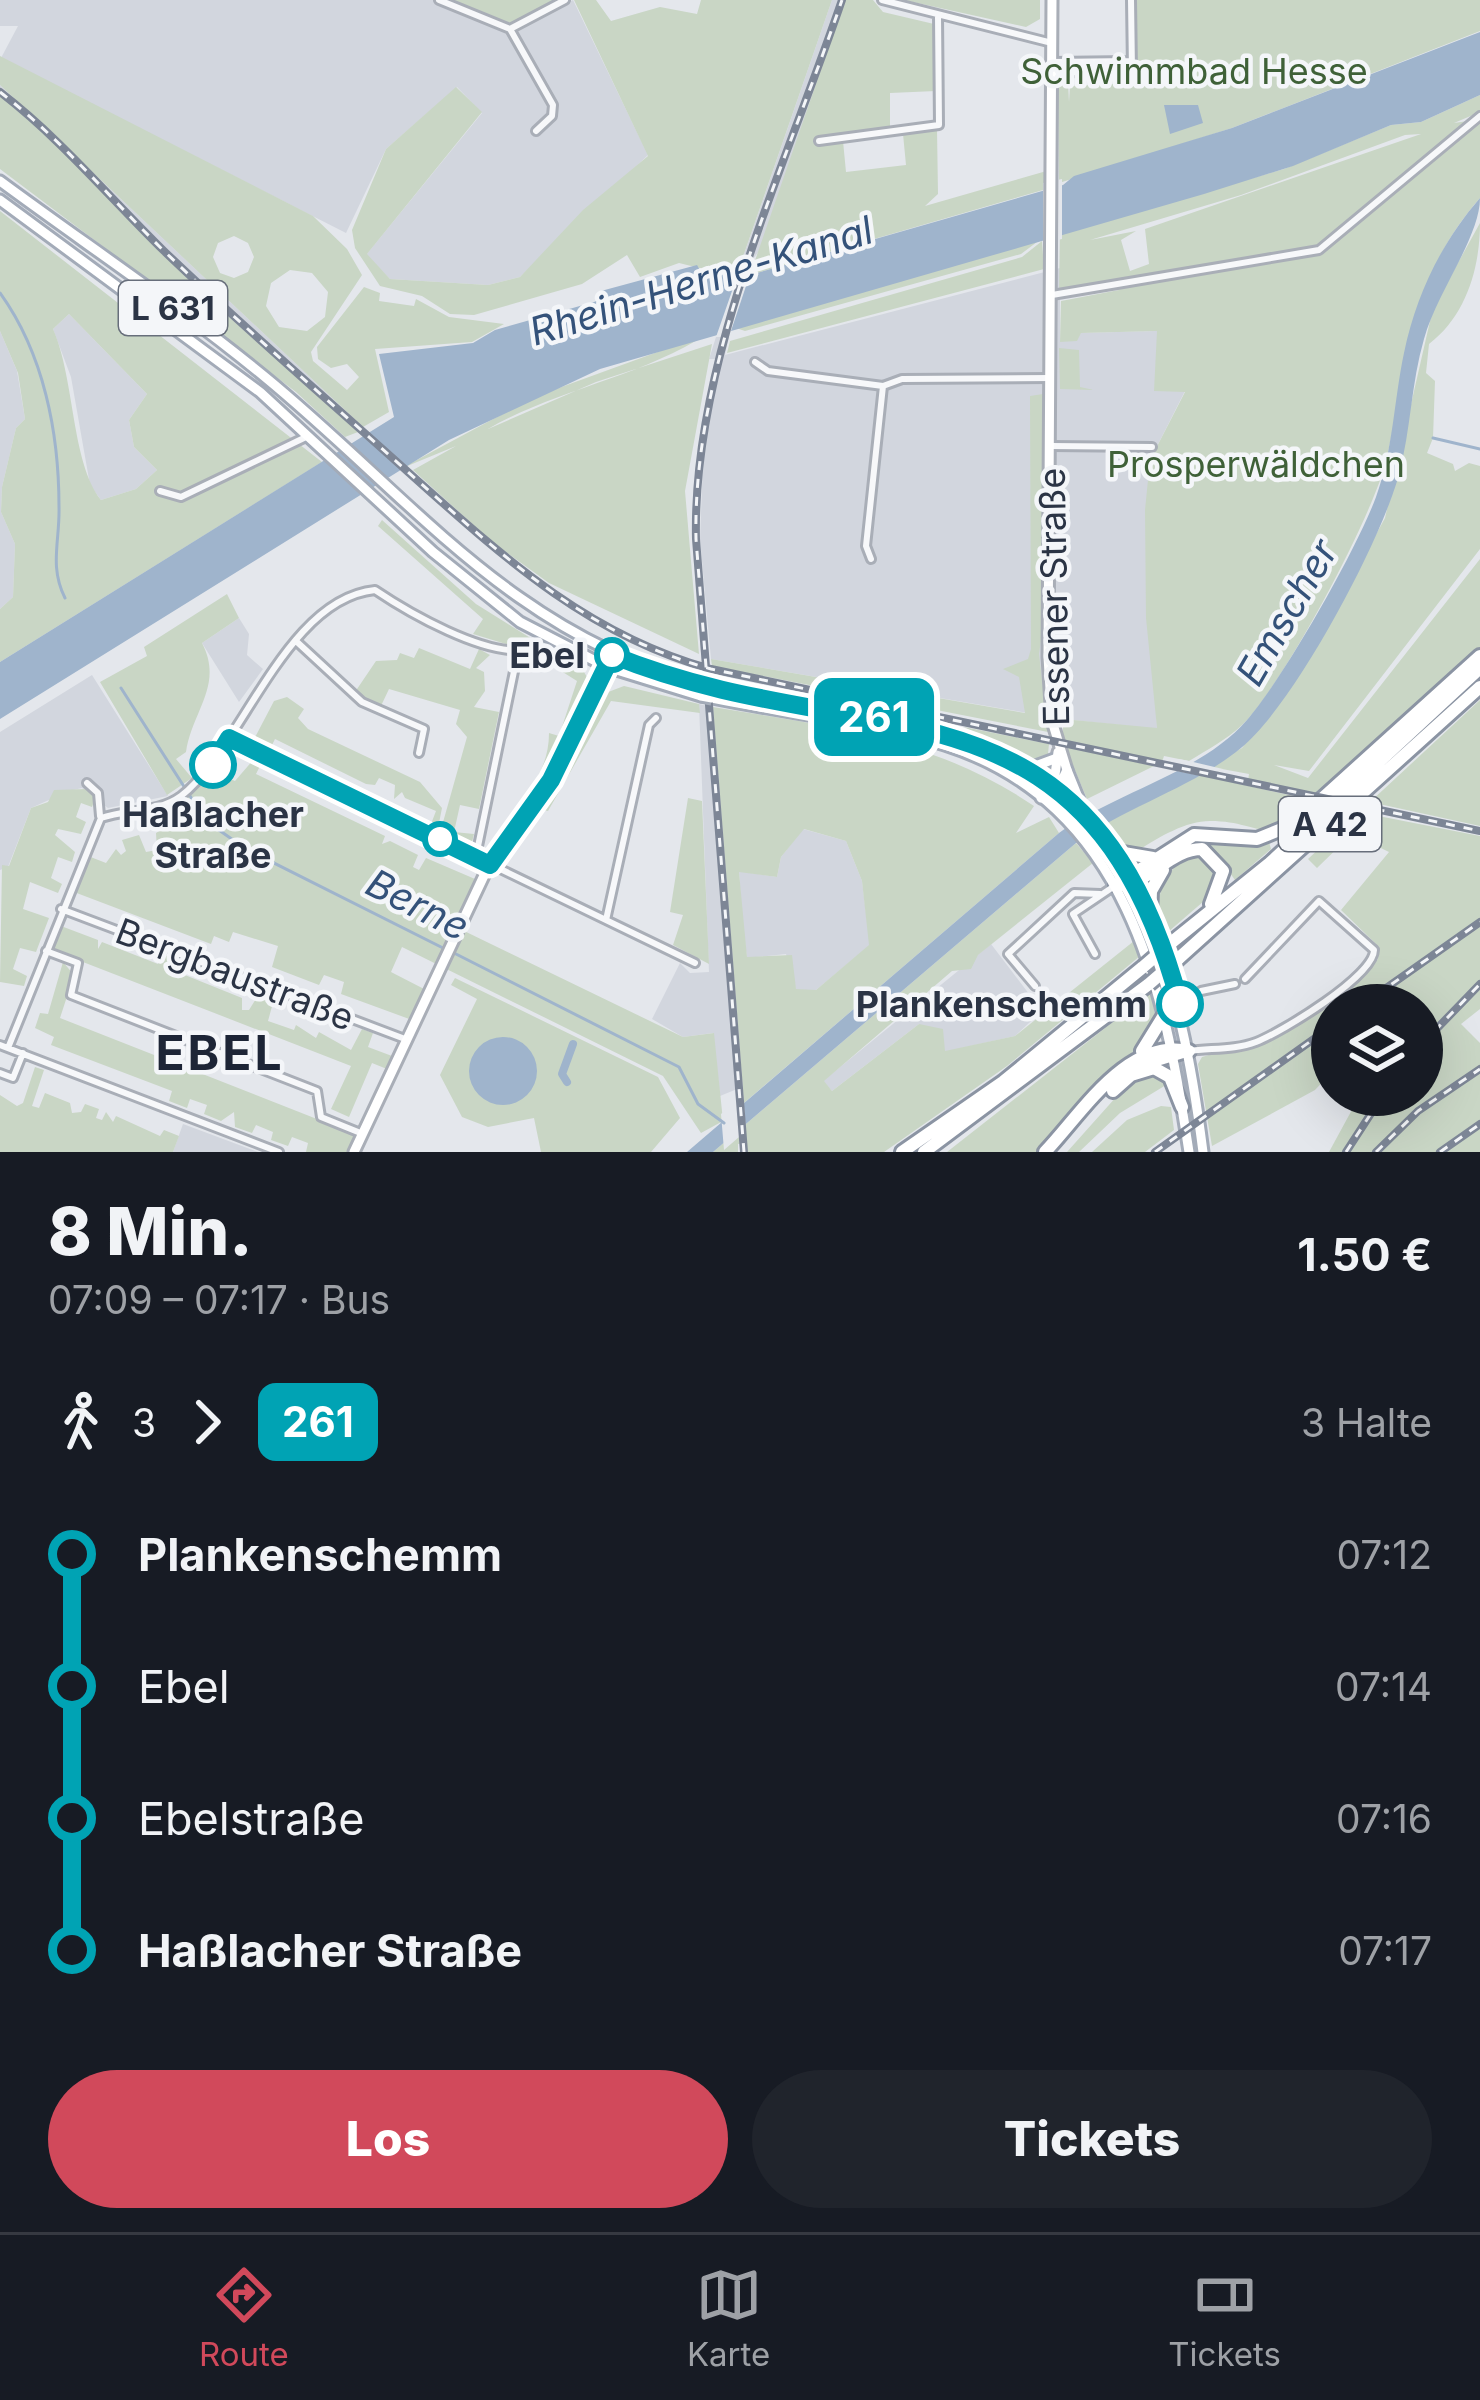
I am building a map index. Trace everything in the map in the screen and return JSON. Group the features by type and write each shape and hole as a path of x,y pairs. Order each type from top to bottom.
{"highway":[{"path":"1126,882 1202,833 1257,839 1294,824 1480,656"},
{"name":"A 42","path":"902,1152 1020,1069 1270,862 1480,668"},
{"name":"A 42","path":"924,1152 1149,984 1480,687"},
{"path":"1112,851 1160,862 1196,848 1214,855 1222,866 1218,894 1195,923"},
{"path":"1150,919 1151,891 1160,862"},
{"path":"1049,1152 1156,1035 1166,1012"},
{"path":"1139,1055 1179,1051"},
{"path":"1112,1092 1132,1068 1179,1051"},
{"path":"1049,1152 1131,1075 1154,1068 1170,1077 1182,1107"},
{"path":"934,1152 955,1131"}],"main road":[{"name":"Essener Straße","path":"1052,0 1048,657 1058,752 1053,788"},
{"name":"L 631","path":"0,181 265,376 402,504 512,595 612,655 706,691 910,724 982,746 1020,765 1077,806 1112,851 1126,882 1179,1051 1203,1152"},
{"name":"L 631","path":"0,200 246,380 390,512 520,622 607,668 946,746 991,765 1041,798 1126,882 1150,919 1174,982 1189,1152"},
{"path":"353,1152 490,865 551,780 612,655"},
{"name":"Essener Straße","path":"1053,788 1067,770 1058,752"},
{"path":"1020,765 1035,770 1058,752"},
{"path":"1067,770 1077,806"},
{"path":"1041,798 1053,788"}],"street":[{"path":"439,0 510,29 553,105 552,116 536,131"},
{"path":"510,29 566,0"},
{"path":"882,0 1052,43"},
{"path":"1052,68 1131,62 1131,0"},
{"path":"819,141 939,125 938,16"},
{"path":"1052,295 1319,250 1480,116"},
{"path":"755,362 768,370 883,386 902,379 1050,378"},
{"path":"871,559 866,545 883,386"},
{"path":"160,491 181,497 197,491 309,435"},
{"name":"Essener Straße","path":"1051,446 1151,447"},
{"path":"100,818 177,799 229,738 256,690 296,641 342,603 371,590 413,614 522,651 476,856"},
{"path":"296,641 362,702 424,729 419,753"},
{"path":"606,920 649,725 656,718"},
{"path":"229,738 695,963"},
{"path":"87,783 98,793 100,818 4,1046 279,1152"},
{"path":"1095,954 1073,914 1126,882"},
{"path":"1035,986 1008,954 1074,893 1100,894"},
{"path":"1179,1051 1236,1047 1265,1038 1366,970 1374,950 1319,901 1245,979"},
{"name":"Bergbaustraße","path":"61,909 409,1040"},
{"path":"45,950 79,963 71,995 317,1091 321,1117 363,1133"},
{"path":"1201,991 1234,984"},
{"path":"0,1073 13,1078 23,1053"}],"shaded area":[{"path":"0,0 440,0 508,31 573,0 648,155 520,277 488,285 390,279 366,255 482,113 457,87 386,149 346,233 1,58 18,26 0,26"},
{"path":"832,0 845,0 760,250 746,268 740,266"},
{"path":"0,85 363,427 358,432 200,291 48,136 0,96"},
{"path":"1060,268 1060,342 1081,333 1157,331 1185,391 1150,460 1157,729 1063,719 711,659 700,539 704,434 722,359 709,359 716,337 729,337 725,355"},
{"path":"69,314 147,394 129,420 134,447 157,470 136,489 101,500 90,485 71,377 53,329"},
{"path":"0,331 17,371 25,419 16,428 2,487 1,512 15,544 13,597 0,609"},
{"path":"239,618 249,634 247,655 263,669 239,702 202,643"},
{"path":"92,675 168,796 108,808 82,788 69,791 31,808 8,867 0,870 0,732"},
{"path":"699,704 713,707 742,1087 720,1096 713,1033 683,1037 652,1019 680,963 690,973 709,972"},
{"path":"1063,740 1155,761 1154,766 1065,747"},
{"path":"803,829 846,841 862,881 870,945 816,990 796,990 786,954 747,958 742,919 739,871 777,877 781,857"},
{"path":"991,944 1042,1011 1015,1036 944,1052 919,1024 832,1091 823,1081"},
{"path":"183,1124 258,1152 173,1152"}],"green space":[{"path":"452,0 563,0 508,24"},
{"path":"574,0 596,0 611,21 660,7 697,14 701,0 832,0 736,277 679,263 640,277 627,255 582,284 474,315 450,314 422,296 380,286 355,248 352,230 386,149 456,87 482,112 367,254 390,279 488,285 520,277 583,210 648,156"},
{"path":"845,0 873,0 883,12 934,24 936,91 890,93 890,135 843,141 846,172 906,165 903,134 937,129 938,194 925,206 1050,170 1050,188 750,275"},
{"path":"904,0 1040,0 1040,19 1026,27"},
{"name":"Schwimmbad Hesse","path":"1135,0 1480,0 1480,31 1232,128 1059,183 1058,82 1068,83 1069,102 1070,86 1134,83"},
{"path":"0,56 313,216 347,249 362,275 311,352 313,361 347,390 359,377 347,364 331,368 318,359 317,347 364,287 380,293 379,301 414,306 416,299 449,317 504,324 472,342 375,349 389,412 363,427 0,85","holes":["234,236 248,243 254,257 248,272 234,278 220,273 213,257 218,243","290,270 312,273 328,292 325,317 307,331 279,327 266,306 271,283"]},
{"name":"Prosperwäldchen","path":"1480,95 1480,112 1454,123 1468,121 1326,247 1480,120 1480,198 1456,229 1425,291 1378,487 1302,639 1242,725 1189,761 1164,756 1162,762 1063,740 1063,719 1157,728 1146,618 1145,510 1150,460 1185,392 1154,391 1157,331 1081,333 1077,341 1060,342 1061,301 1119,290 1120,285 1059,294 1060,233 1284,169 1391,125 1421,122","holes":["1421,134 1145,229 1149,264 1130,271 1121,240 1136,231 1090,240 1241,195 1405,135"]},
{"path":"0,96 48,136 200,291 358,432 345,437 296,392 0,169"},
{"path":"0,211 322,462 0,662 0,609 13,597 15,544 1,512 2,487 16,428 25,419 18,373 0,331","holes":["69,314 147,394 129,420 134,447 157,470 136,489 101,500 84,464 53,329"]},
{"path":"1480,223 1468,290 1453,320 1429,344 1426,373 1435,381 1433,438 1427,453 1453,464 1455,471 1469,463 1480,466 1480,549 1309,771 1274,765 1308,778 1480,559 1480,652 1324,795 1248,781 1249,774 1222,769 1209,777 1316,801 1284,825 1263,830 1201,822 1139,850 1124,844 1105,822 1242,748 1297,678 1385,518 1433,308"},
{"path":"1041,239 1021,254 745,331 733,327"},
{"path":"1042,241 1044,269 727,353 730,341 1022,257"},
{"path":"707,334 634,369 712,344 685,491 699,654 549,583 492,542 413,470 456,446 400,469 534,397","holes":["577,390 488,429 515,415"]},
{"path":"1059,348 1079,350 1080,387 1094,390 1060,389"},
{"path":"1043,394 1045,611 1039,654 1048,732 712,666 711,659 1025,713 1019,677 1003,669 1028,659 1031,649 1030,396"},
{"path":"382,520 476,604 572,664 473,634 483,619 378,526"},
{"path":"227,594 239,618 202,643 210,672 208,685 186,752 176,759 192,778 167,795 100,682 147,656 144,647"},
{"path":"419,648 470,669 479,649 490,655 476,668 484,672 485,691 474,707 499,712 479,809 460,805 454,832 474,834 471,846 440,833 467,737 456,724 460,710 389,689 380,708 355,692 376,661 397,660 400,653 414,658"},
{"path":"531,652 584,672 588,679 546,778 509,829 540,773 549,733 559,736 577,681"},
{"path":"624,686 699,704 700,713 611,701 548,811 539,809 603,694"},
{"path":"287,697 304,709 298,718 308,729 420,782 442,808 438,828 431,824 436,811 405,798 402,792 394,799 395,785 379,778 375,785 366,784 275,739 269,751 252,743 274,701"},
{"path":"1480,700 1480,826 1370,802"},
{"path":"713,707 880,738 958,765 1034,806 1016,833 1049,817 1059,833 744,1103","holes":["804,829 846,841 862,881 869,945 816,990 796,989 792,955 747,957 739,872 777,877 781,857"]},
{"path":"964,727 1049,744 1048,754 1033,762"},
{"path":"1065,747 1154,766 1087,799"},
{"path":"254,759 262,762 256,774 385,836 382,844 390,841 418,855 413,867 419,870 426,858 475,879 458,928 683,1037 714,1033 723,1121 701,1133 663,1076 402,947 391,972 426,990 412,1020 341,994 344,982 324,975 319,985 272,967 278,946 233,932 229,942 214,936 211,944 74,892 88,856 106,863 116,849 121,855 126,851 122,840 139,835 146,852 157,850 156,833 178,820 172,810 215,772 235,781"},
{"path":"87,789 96,796 92,807 81,803 76,817 86,822 81,834 58,829 55,835 75,852 72,862 58,857 51,878 62,884 58,893 30,882 23,909 49,918 36,952 20,948 13,969 27,976 24,986 0,982 2,865 9,866 31,808 48,802 54,790"},
{"path":"688,798 702,801 709,964 673,945 683,915 670,912"},
{"path":"1358,812 1480,836 1480,1009 1461,1024 1480,1043 1480,1152 1329,1152 1349,1116 1443,1116 1443,984 1351,984 1378,959 1376,944 1341,910 1389,852 1352,834 1317,868 1308,859"},
{"path":"1207,838 1269,842 1271,849 1235,880 1214,851 1188,844"},
{"path":"1076,843 1093,863 978,955 971,969 952,971 824,1081 832,1091 919,1024 943,1029 945,1051 1015,1036 1134,941 1140,956 1007,1066 884,1152 747,1152 746,1143 738,1144 738,1152 713,1152"},
{"path":"1201,854 1218,871 1211,895 1168,932 1159,902 1163,884 1182,858"},
{"path":"61,926 98,940 98,949 102,942 158,964 162,954 178,961 175,971 242,998 242,1010 249,1010 259,994 274,999 268,1021 294,1030 296,1025 316,1038 319,1032 351,1050 362,1029 373,1033 368,1047 392,1056 387,1069 372,1063 349,1117 331,1109 351,1066 52,950"},
{"path":"63,962 74,975 60,1018 355,1134 347,1152 306,1152 308,1143 292,1137 288,1146 271,1140 273,1132 256,1125 252,1133 235,1127 234,1112 221,1121 204,1114 207,1105 190,1099 187,1108 169,1101 172,1091 51,1045 54,1037 35,1028 40,1013 48,1014"},
{"path":"455,978 658,1077 680,1118 651,1152 541,1152 534,1118 488,1127 462,1117 440,1075 477,999 451,985"},
{"path":"1151,992 1156,1019 1142,1042 1041,1152 947,1152"},
{"path":"1311,1011 1311,1092 1212,1146 1198,1064 1202,1057 1277,1035"},
{"path":"35,1067 44,1070 32,1106 39,1108 45,1093 70,1103 72,1113 81,1112 85,1104 99,1109 96,1118 102,1120 106,1112 113,1122 116,1116 160,1136 164,1130 179,1136 173,1152 0,1152 0,1095 17,1106 23,1103"},
{"path":"1148,1072 1159,1075 1166,1085 1120,1113 1079,1152 1067,1152 1125,1087"},
{"path":"1161,1106 1171,1107 1174,1130 1145,1152 1092,1152 1127,1120"}],"water":[{"name":"Rhein-Herne-Kanal","path":"1480,32 1480,95 1421,122 1391,125 1293,166 1204,194 600,369 449,440 0,719 0,662 394,417 379,354 473,343 495,330 594,302 603,298 601,291 697,265 701,272 750,275 1063,185 1074,176 1232,128"},
{"path":"1164,105 1198,105 1203,123 1170,134"},
{"path":"1480,198 1473,230 1424,339 1390,503 1333,620 1262,727 1222,762 1076,843 713,1152 687,1152 1059,833 1206,754 1247,720 1299,645 1366,520 1386,462 1415,311 1442,252"},
{"path":"503,1037 527,1047 537,1071 527,1095 503,1105 479,1095 469,1071 479,1047"}],"pier":[{"path":"1062,179 1062,239 1043,243 1043,183"},
{"path":"752,268 730,334 716,337 739,271"},
{"path":"1179,759 1223,769 1207,777 1162,768"},
{"path":"743,1095 746,1131 724,1150 721,1114"}],"waterway":[{"name":"Berne","path":"0,293 28,342 52,423 58,479 56,564 65,598"},
{"path":"1433,438 1480,449"},
{"name":"Berne","path":"121,688 206,821 246,849 445,949"},
{"name":"Berne","path":"454,953 679,1067 698,1104 724,1123"},
{"path":"567,1082 562,1074 573,1044"}],"railway":[{"path":"744,1152 696,539 699,472 725,335 842,0"},
{"path":"0,92 224,307 477,533 548,589 624,636 711,669 1480,831"},
{"path":"1392,984 1480,922"},
{"path":"1443,1022 1480,984"},
{"path":"1155,1152 1311,1041"},
{"path":"1376,1152 1418,1111 1480,1069"},
{"path":"1346,1152 1369,1116"},
{"path":"1440,1152 1480,1124"}],"bus line":[{"name":"261","path":"213,765 229,738 490,865 551,780 612,655 700,684 935,730 1020,765 1050,785 1088,822 1134,885 1180,1004"}],"place":[{"name":"Ebel","path":"612,655"},
{"name":"Haßlacher Straße","path":"213,765"},
{"name":"Plankenschemm","path":"1180,1004"}],"district":[{"name":"EBEL","path":"220,1052"}],"water label":[{"name":"Emscher","path":"1286,612"}]}
